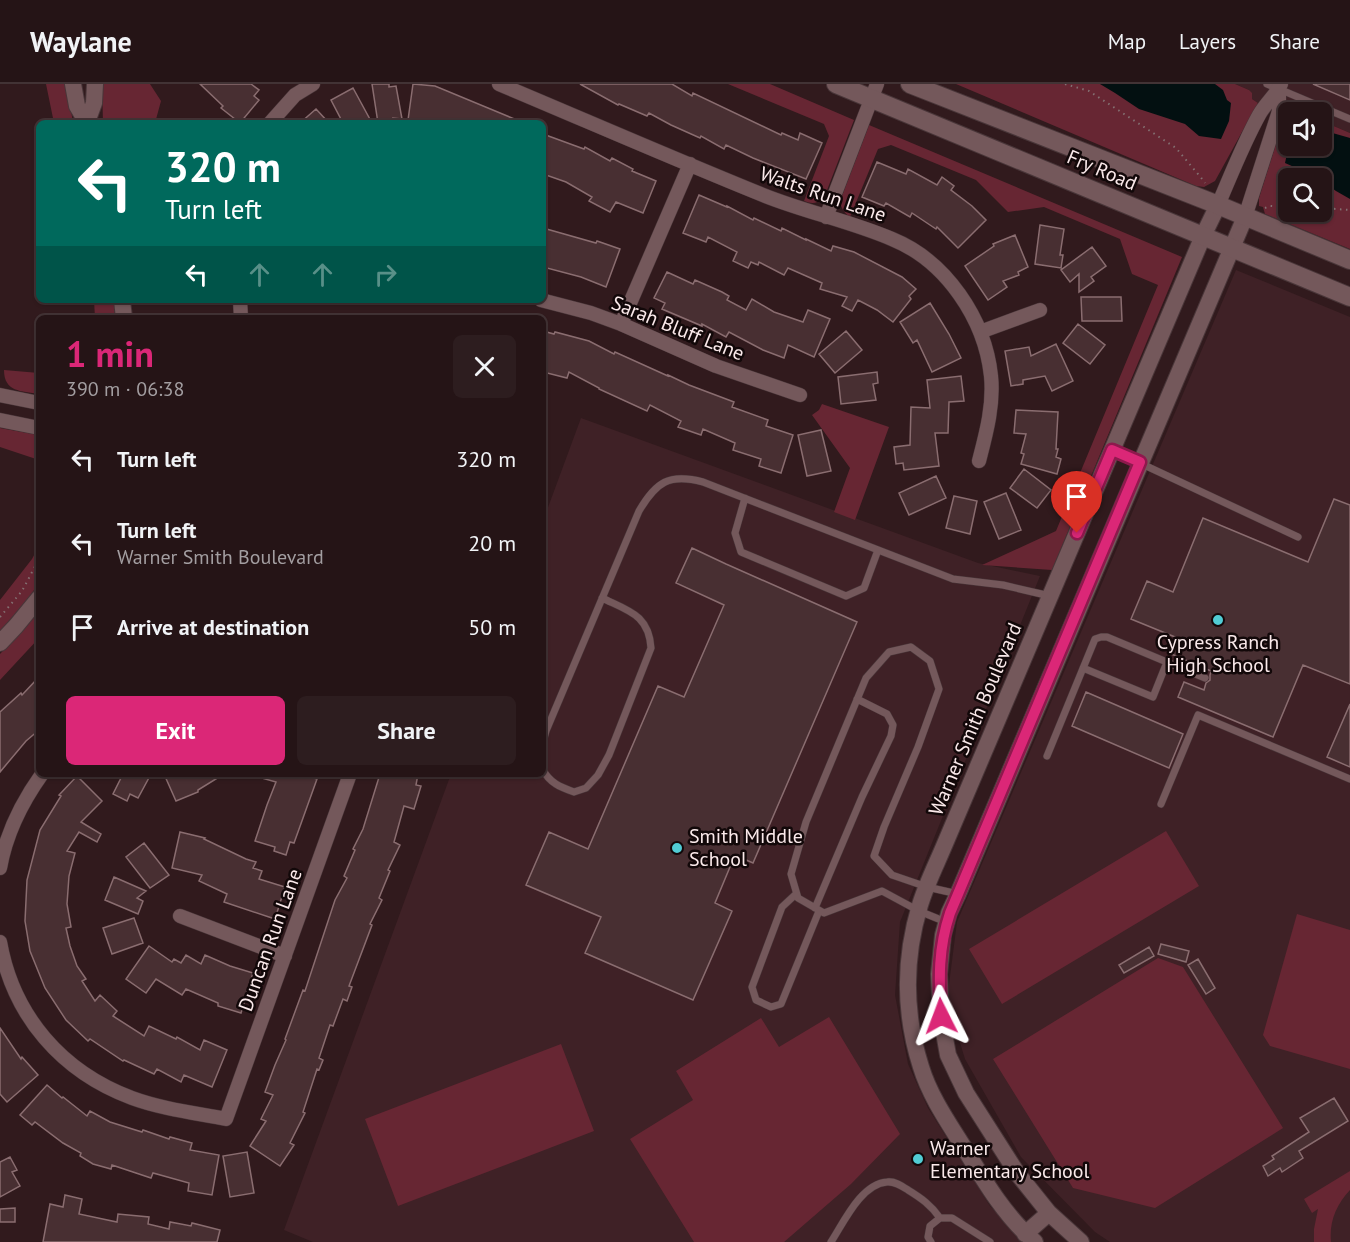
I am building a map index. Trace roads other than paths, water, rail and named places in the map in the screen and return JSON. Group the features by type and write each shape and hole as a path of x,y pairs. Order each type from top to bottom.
{"main road":[{"name":"Fry Road","path":"836,84 874,91 1203,236 1350,297"},
{"name":"Fry Road","path":"910,84 1220,200 1350,260"}],"street":[{"path":"74,84 76,106 85,120"},
{"path":"88,120 94,103 95,84"},
{"path":"285,84 295,95"},
{"path":"273,120 295,95 313,84"},
{"name":"Walts Run Lane","path":"499,84 765,196 894,239 920,254 946,278 965,303 980,332 987,355 991,377 991,403 979,461"},
{"path":"1220,200 1255,122 1275,86"},
{"path":"1081,1242 1049,1213 1017,1173 966,1093 948,1055 941,1016 939,974 943,935 958,894 1247,211 1279,111 1275,86"},
{"path":"826,217 874,91"},
{"path":"621,324 690,164"},
{"name":"Warner Smith Boulevard","path":"1026,1239 992,1193 940,1108 921,1069 910,1022 908,978 913,936 927,887 1220,200"},
{"name":"Sarah Bluff Lane","path":"546,301 591,313 621,324 716,366 800,395"},
{"path":"980,332 1040,310"},
{"path":"0,395 36,402"},
{"path":"0,420 36,427"},
{"path":"0,644 36,602"},
{"path":"0,868 3,851 17,816 40,777"},
{"name":"Duncan Run Lane","path":"0,942 4,964 16,994 36,1028 68,1062 110,1089 134,1098 226,1119 349,777"},
{"path":"180,916 285,956"},
{"path":"1026,1239 1049,1213"}],"lane":[{"path":"1275,86 1350,119"},
{"path":"1112,450 1298,537"},
{"path":"546,733 639,511 648,496 659,486 674,478 688,478 745,498 953,579 1003,585 1050,596"},
{"path":"745,498 735,533 741,552 846,596 864,588 878,550"},
{"path":"546,775 557,786 574,792 586,788 598,775 609,755 651,648 645,624 633,613 602,598"},
{"path":"1047,756 1095,639 1107,637 1205,678"},
{"path":"947,922 919,911 882,891 824,913 798,898 791,874 806,822 866,678 889,652 911,647 930,661 939,689 874,856 892,875 927,887 958,894"},
{"path":"1083,668 1153,697 1167,662"},
{"path":"796,894 783,907 752,987 756,1000 771,1007 781,1004 862,797 891,736 893,725 887,714 857,699"},
{"path":"1161,804 1198,715 1350,778"},
{"path":"831,1242 868,1189 888,1181 898,1184 927,1202 940,1218"},
{"path":"931,1242 928,1237 930,1226 940,1218 952,1218 990,1242"}],"place":[{"name":"Cypress Ranch High School","path":"1218,620"},
{"name":"Smith Middle School","path":"677,848"},
{"name":"Warner Elementary School","path":"918,1159"}]}
